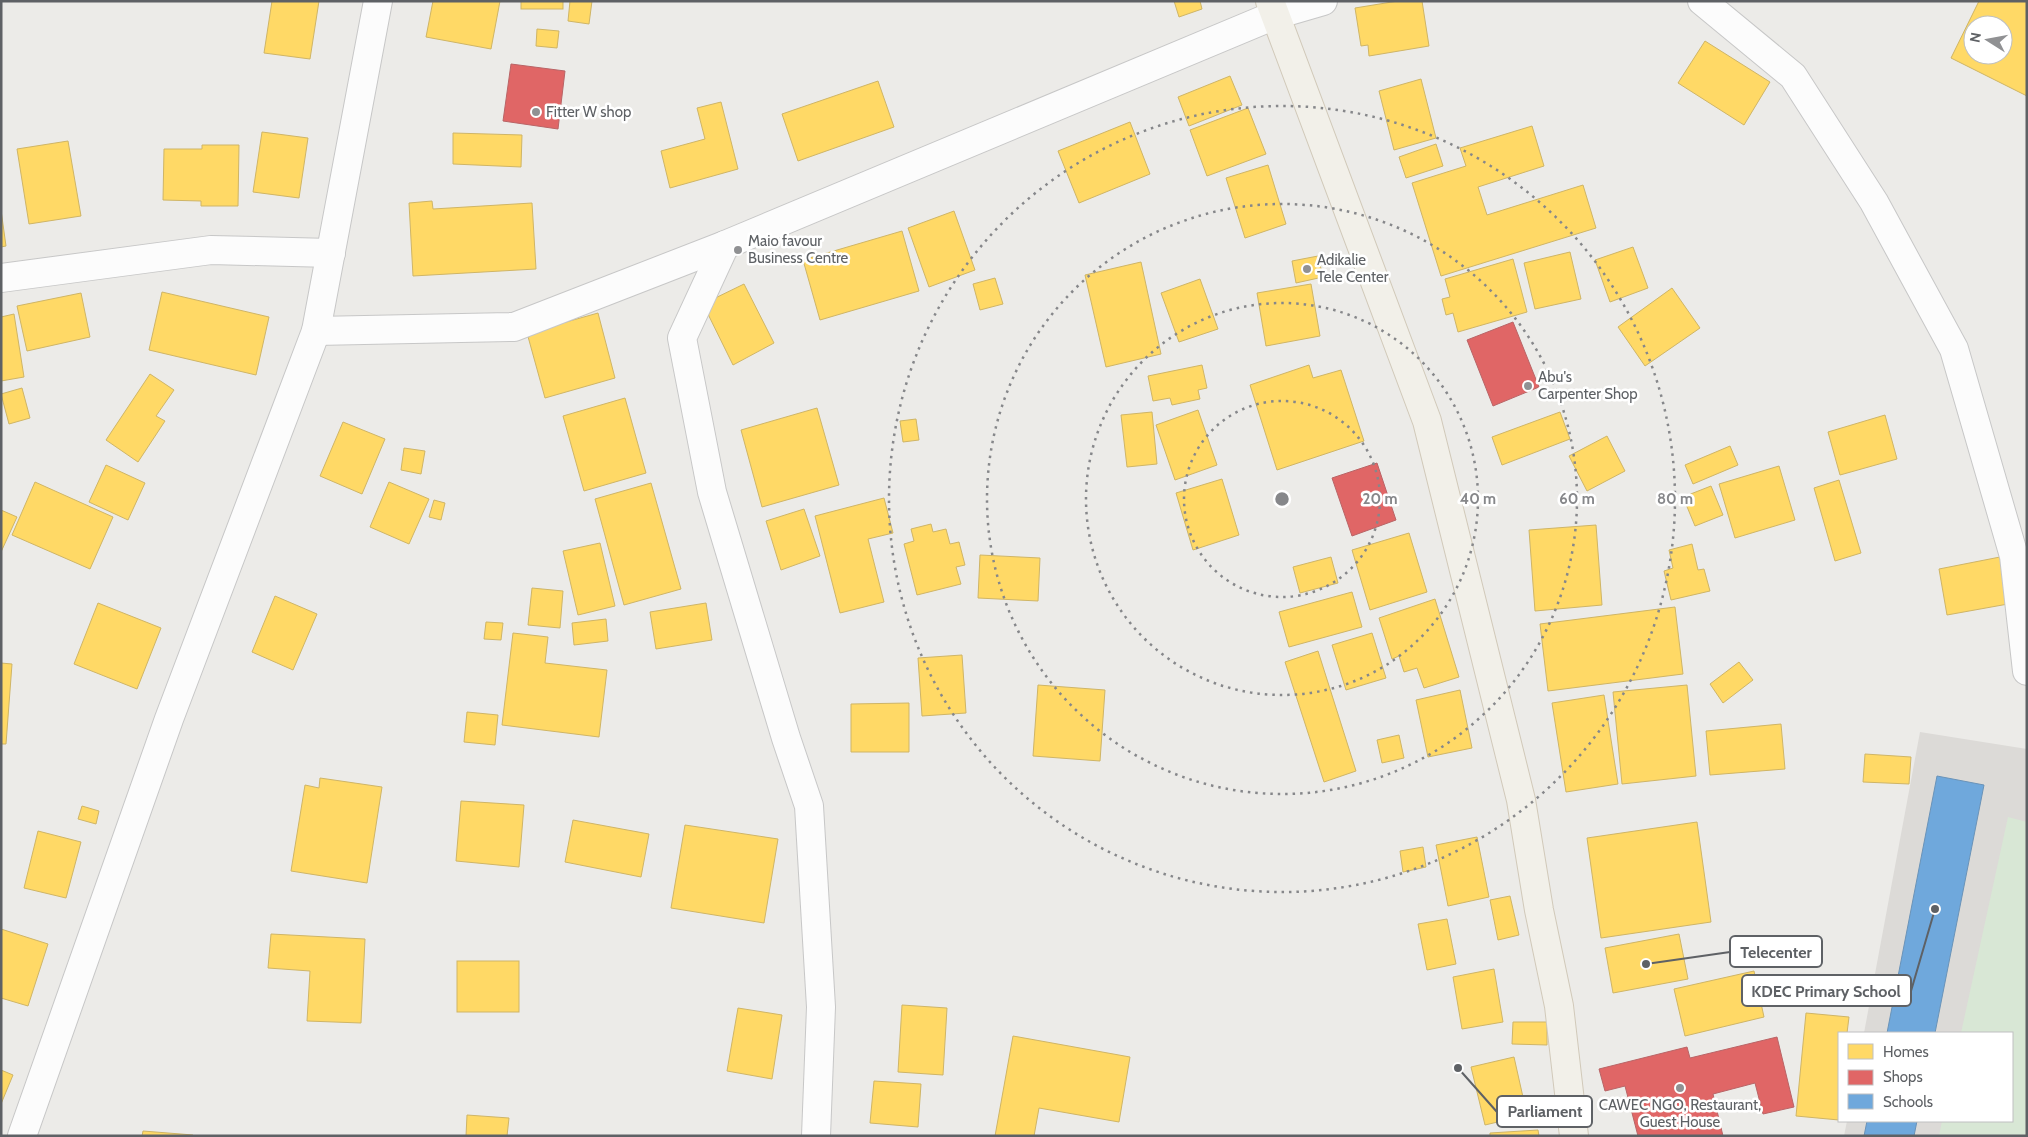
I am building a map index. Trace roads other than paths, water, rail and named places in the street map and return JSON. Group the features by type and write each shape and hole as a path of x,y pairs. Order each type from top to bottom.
{"main road":[{"path":"1272,8 1427,421 1521,800 1538,910 1559,1006 1574,1136"}],"street":[{"path":"22,1136 169,719 316,331 378,1"},
{"path":"316,331 514,327 725,245 1272,8 1323,1"},
{"path":"1702,1 1793,76 1874,202 1954,349 2014,556 2027,671"},
{"path":"725,245 682,338 712,492 809,806 820,1007 816,1136"},
{"path":"1,278 211,250 331,253"}],"place":[{"name":"Fitter W shop","path":"536,112"},
{"name":"Maio favour Business Centre","path":"738,250"},
{"name":"Adikalie Tele Center","path":"1307,269"},
{"name":"Abu's Carpenter Shop","path":"1528,386"},
{"name":"KDEC Primary School","path":"1935,909"},
{"name":"Telecenter","path":"1646,964"},
{"name":"Parliament","path":"1458,1068"},
{"name":"CAWEC NGO, Restaurant, Guest House","path":"1680,1088"}]}
